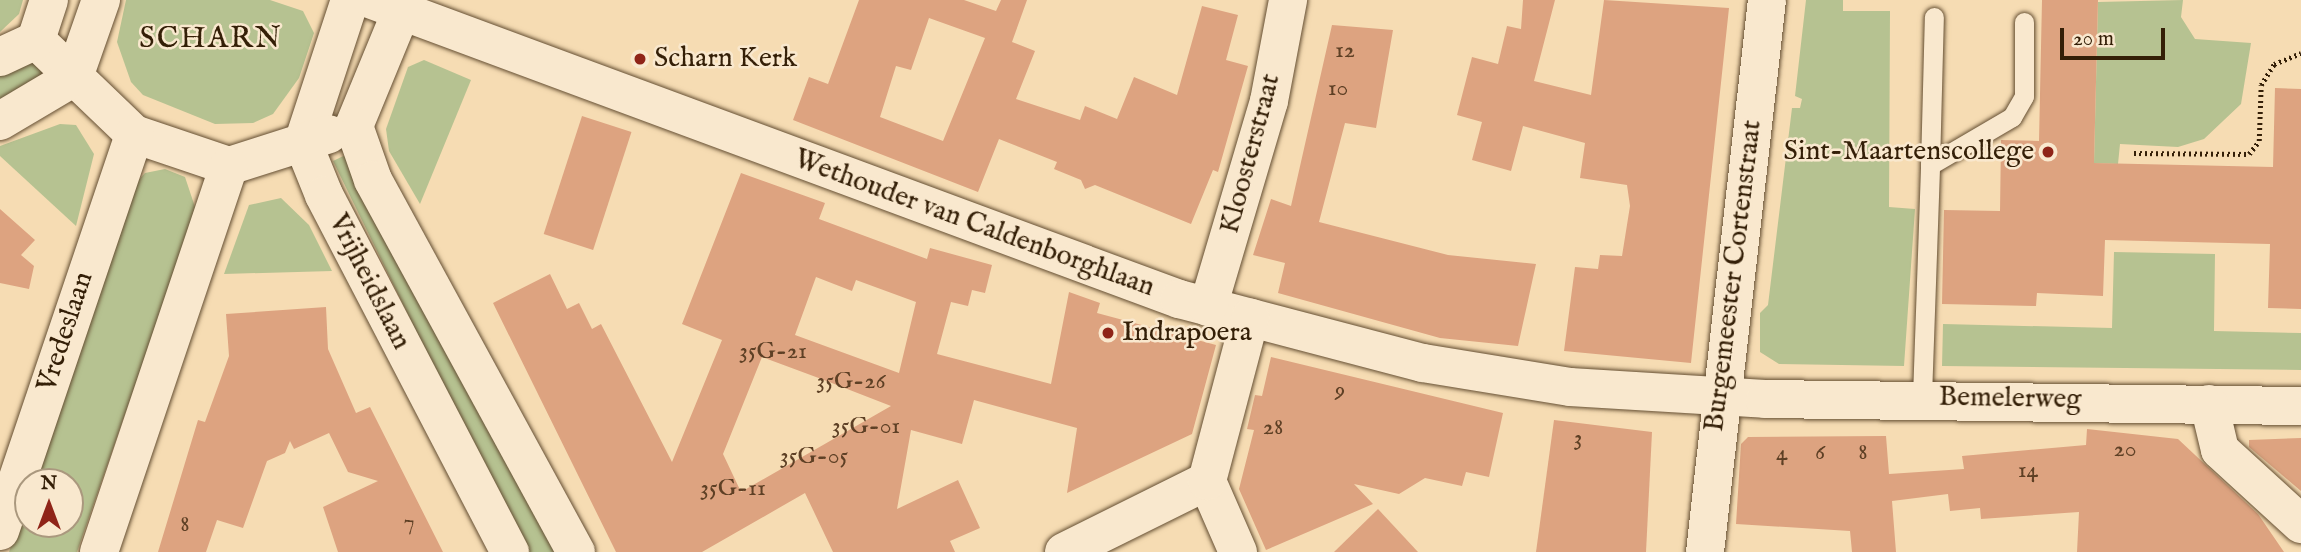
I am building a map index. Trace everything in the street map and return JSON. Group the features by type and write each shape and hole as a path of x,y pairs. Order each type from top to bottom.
{"street":[{"path":"0,57 36,40 49,0"},
{"path":"0,121 74,77 102,0"},
{"path":"303,143 350,0"},
{"name":"Kloosterstraat","path":"1208,307 1269,101 1288,0"},
{"name":"Burgemeester Cortenstraat","path":"1705,552 1719,397 1767,0"},
{"path":"36,40 134,134 229,166 354,126 380,3"},
{"name":"Wethouder van Caldenborghlaan","path":"380,3 1208,307 1436,365 1570,387 1719,397"},
{"name":"Vrijheidslaan","path":"354,126 373,180 576,552"},
{"name":"Vredeslaan","path":"0,531 134,134"},
{"name":"Vrijheidslaan","path":"303,143 330,207 510,552"},
{"path":"99,552 229,166"},
{"path":"1238,552 1207,481 1250,318"},
{"name":"Bemelerweg","path":"1719,397 1922,397 2301,406"},
{"path":"2210,404 2220,450 2301,524"},
{"path":"1064,552 1207,481"}],"lane":[{"path":"1922,397 1934,17"},
{"path":"1930,165 2012,117 2024,96 2024,22"}],"path":[{"path":"2134,153 2249,154 2259,141 2260,85 2274,64 2301,53"}],"green space":[{"path":"0,0 23,0 19,14 0,32"},
{"path":"126,0 270,0 303,11 314,33 299,78 273,114 253,123 215,124 143,95 131,82 117,42"},
{"path":"1806,0 1843,0 1843,11 1890,11 1889,207 1915,209 1904,366 1779,364 1760,352 1760,313 1768,305 1792,108 1800,108 1802,99 1795,96"},
{"path":"2183,0 2181,17 2195,39 2251,43 2241,104 2204,139 2178,147 2120,144 2118,164 2094,163 2098,2"},
{"path":"30,60 45,75 0,107 0,72"},
{"path":"424,60 471,80 420,204 389,151 386,129 408,67"},
{"path":"60,124 76,125 94,154 76,226 0,156 0,146"},
{"path":"354,151 567,552 524,552 333,161"},
{"path":"165,169 185,177 196,210 84,532 84,468 38,468 134,185 145,173"},
{"path":"281,198 309,225 332,271 224,274 249,205"},
{"path":"2114,252 2215,254 2214,331 2301,333 2301,370 1942,366 1943,324 2112,328"},
{"path":"14,538 82,538 77,552 9,552"}],"building":[{"path":"859,0 964,0 996,11 1001,0 1027,0 1012,42 1035,51 1016,99 1080,120 1085,106 1117,119 1134,77 1177,95 1202,6 1238,15 1226,60 1248,66 1218,172 1213,170 1191,224 1095,185 1085,189 1081,180 1054,169 1057,162 999,139 978,192 793,120 809,77 828,84","holes":["929,18 985,38 943,141 880,117 896,66 911,70"]},
{"path":"1523,0 1555,0 1534,81 1591,95 1604,0 1729,8 1691,363 1564,351 1575,267 1598,269 1600,255 1622,256 1630,206 1627,185 1580,178 1585,143 1523,126 1511,171 1472,160 1482,122 1457,115 1472,57 1498,64 1507,26 1521,29"},
{"name":"Sint-Maartenscollege","path":"2042,0 2098,0 2094,163 2273,167 2275,88 2301,89 2301,309 2268,308 2270,244 2105,240 2103,296 2037,293 2036,306 1942,304 1944,210 2000,211 2001,140 2039,141"},
{"path":"1332,25 1393,30 1376,128 1345,123 1319,222 1448,255 1536,264 1518,346 1440,338 1278,293 1285,263 1253,255 1271,199 1291,206"},
{"path":"582,116 631,132 593,250 544,234"},
{"path":"741,173 825,203 819,219 927,259 930,248 992,265 985,293 972,290 968,306 951,302 937,354 1051,384 1069,292 1100,303 1097,313 1216,345 1192,434 1067,493 1077,428 974,400 962,444 911,430 897,509 958,480 980,528 950,541 955,552 833,552 805,493 702,552 616,552 493,303 550,274 567,309 579,303 592,329 601,324 672,462 722,340 682,324","holes":["816,277 852,291 856,280 916,302 899,373 795,335","762,357 824,380 891,406 741,492 723,454"]},
{"path":"0,209 35,240 21,255 34,266 29,289 0,283"},
{"path":"326,307 328,349 356,413 370,407 443,552 338,552 323,507 378,481 348,472 329,433 294,449 290,441 285,453 267,461 243,528 217,520 206,552 158,552 198,420 205,422 229,356 226,314"},
{"path":"1271,357 1503,413 1489,477 1466,472 1462,486 1425,478 1399,494 1354,484 1373,504 1266,550 1239,489 1254,430 1247,429 1255,395 1262,396"},
{"path":"1554,420 1652,432 1646,552 1536,552"},
{"path":"2087,429 2178,439 2258,514 2284,552 2077,552 2079,512 1981,519 1980,508 1950,511 1948,494 1892,501 1896,552 1852,552 1850,531 1736,524 1741,444 1748,437 1886,436 1889,474 1964,469 1962,456 2086,445"},
{"path":"2301,438 2301,491 2249,447 2249,440"},
{"path":"1378,509 1418,552 1334,552"}],"place":[{"name":"Scharn Kerk","path":"640,59"},
{"name":"Sint-Maartenscollege","path":"2048,152"},
{"name":"Indrapoera","path":"1108,333"}],"district":[{"name":"SCHARN","path":"211,39"}]}
